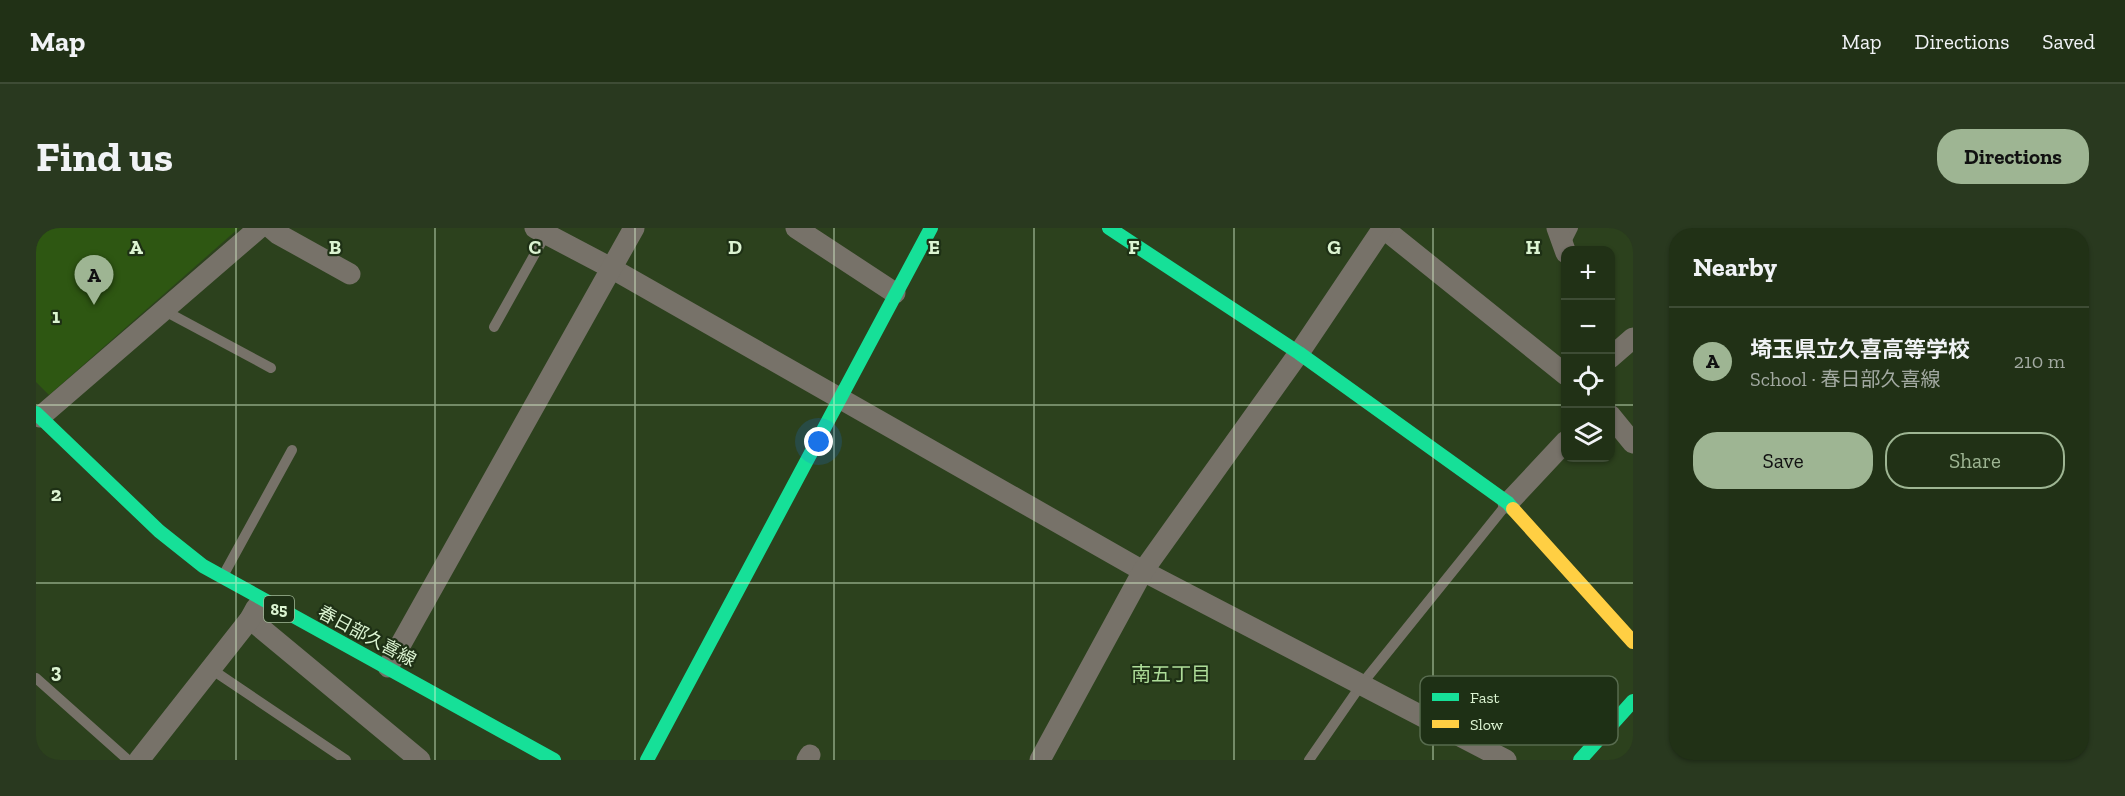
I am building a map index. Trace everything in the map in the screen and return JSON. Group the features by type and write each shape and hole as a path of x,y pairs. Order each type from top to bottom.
{"street":[{"path":"38,415 259,228"},
{"path":"272,228 278,234 350,274"},
{"path":"388,667 634,228"},
{"path":"796,228 895,293"},
{"path":"646,760 931,228"},
{"path":"1109,228 1299,353 1508,503 1633,642"},
{"path":"1040,760 1143,571 1299,353 1383,228 1561,371"},
{"path":"540,231 610,268 1143,571 1420,716"},
{"path":"1615,354 1633,338"},
{"name":"春日部久喜線","path":"38,415 159,531 203,566 554,760"},
{"path":"1615,420 1633,443"},
{"path":"1508,503 1561,446"},
{"path":"139,760 250,619 261,599"},
{"path":"250,619 420,760"},
{"path":"1618,718 1633,701"},
{"path":"1477,745 1506,760"},
{"path":"1580,760 1593,745"}],"lane":[{"path":"494,327 540,231"},
{"path":"163,310 271,368"},
{"path":"222,578 292,450"},
{"path":"1309,760 1361,685 1508,503"},
{"path":"211,669 346,760"},
{"path":"36,678 128,760"}],"shaded area":[{"path":"36,228 239,228 49,395 36,382"}],"traffic: fast":[{"path":"647,760 931,228"},
{"path":"1109,228 1299,353 1508,503 1513,509"},
{"path":"36,413 159,531 203,566 554,760"},
{"path":"1618,718 1633,701"},
{"path":"1580,760 1593,745"}],"traffic: slow":[{"path":"1513,509 1633,642"}],"place":[{"name":"埼玉県立久喜高等学校","path":"94,305"}],"district":[{"name":"南五丁目","path":"1171,674"}]}
